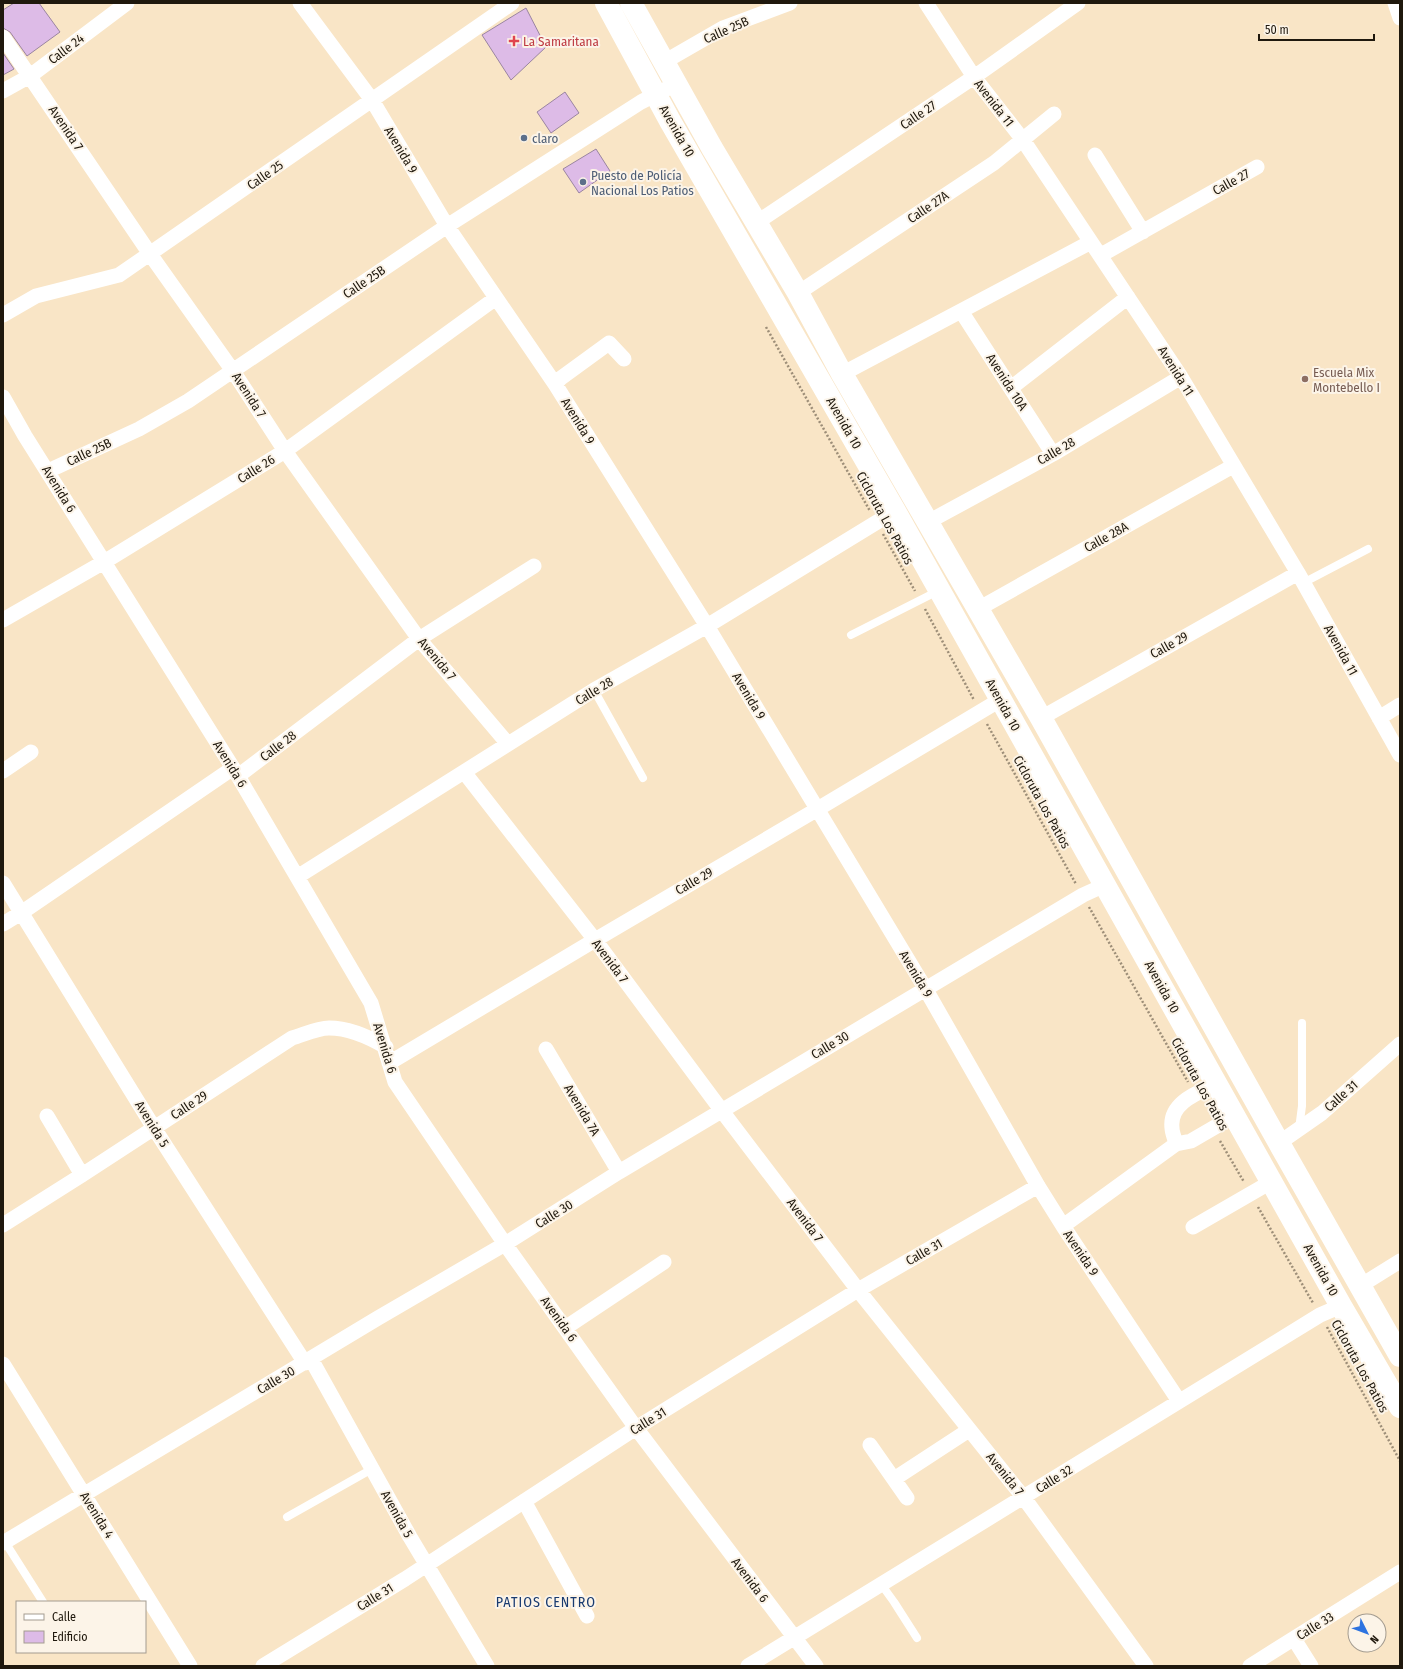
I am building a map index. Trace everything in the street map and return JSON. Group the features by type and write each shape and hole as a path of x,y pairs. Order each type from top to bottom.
{"main road":[{"name":"Avenida 10","path":"606,3 655,94 895,511 930,596 1000,700 1341,1306 1400,1407"},
{"name":"Avenida 10","path":"631,3 756,223 798,293 842,374 1041,718 1400,1356"}],"street":[{"name":"Calle 24","path":"3,91 30,76 127,3"},
{"name":"Avenida 9","path":"300,3 372,100 447,226 555,384 707,626 816,810 925,988 1038,1186 1179,1401"},
{"name":"Calle 25","path":"3,315 36,296 119,275 512,3"},
{"name":"Calle 25B","path":"664,62 723,28 790,3"},
{"name":"Avenida 11","path":"926,3 974,77 1023,140 1181,377 1301,578 1400,755"},
{"name":"Calle 27","path":"756,223 974,77 1078,3"},
{"path":"1395,3 1400,18"},
{"name":"Avenida 7","path":"3,37 150,254 233,370 285,451 419,639 508,744"},
{"name":"Calle 25B","path":"48,471 139,429 188,401 447,226 655,94 676,84"},
{"name":"Calle 27A","path":"798,293 994,163 1054,114"},
{"path":"1095,155 1143,232"},
{"name":"Calle 27","path":"1101,255 1257,167"},
{"path":"842,374 1091,242"},
{"path":"1011,388 1128,297"},
{"name":"Calle 26","path":"3,620 104,562 285,451 496,298"},
{"name":"Avenida 10A","path":"961,311 1053,454"},
{"path":"555,384 609,343 624,359"},
{"name":"Calle 28","path":"928,522 1053,454 1181,377"},
{"name":"Avenida 6","path":"3,397 235,772 371,1003 386,1047 395,1082 505,1244 636,1428 816,1666"},
{"name":"Calle 28A","path":"978,609 1234,466"},
{"name":"Calle 28","path":"297,877 594,690 707,626 895,511"},
{"name":"Calle 28","path":"3,924 235,772 419,639 534,566"},
{"name":"Calle 29","path":"1041,718 1301,578"},
{"name":"Calle 29","path":"389,1063 1000,700"},
{"path":"1379,718 1400,705"},
{"path":"3,771 32,752"},
{"name":"Avenida 7","path":"464,772 595,940 858,1290 1024,1498 1146,1666"},
{"name":"Avenida 5","path":"3,883 154,1128 308,1361 487,1666"},
{"name":"Calle 30","path":"4,1543 505,1244 619,1172 925,988 1083,895 1105,885"},
{"name":"Calle 29","path":"3,1225 292,1038 328,1028 352,1032 371,1038 386,1047"},
{"name":"Calle 31","path":"1279,1143 1322,1113 1399,1045"},
{"name":"Avenida 7A","path":"546,1049 619,1172"},
{"path":"1176,1144 1172,1128 1172,1119 1176,1108 1195,1094 1216,1084"},
{"path":"47,1116 82,1175"},
{"path":"1063,1226 1176,1144 1191,1141 1234,1116"},
{"path":"1193,1227 1271,1182"},
{"name":"Calle 31","path":"263,1666 427,1564 636,1428 858,1290 1038,1186"},
{"path":"1360,1286 1400,1261"},
{"path":"565,1328 664,1262"},
{"name":"Calle 32","path":"748,1666 1320,1315 1341,1306"},
{"name":"Avenida 4","path":"4,1366 190,1666"},
{"path":"894,1479 969,1430"},
{"path":"870,1445 907,1498"},
{"path":"524,1501 587,1616"},
{"name":"Calle 33","path":"1250,1666 1400,1572"},
{"path":"1294,1639 1311,1666"}],"lane":[{"path":"1301,578 1368,549"},
{"path":"851,635 930,596"},
{"path":"594,690 643,778"},
{"path":"1299,1129 1302,1106 1302,1023"},
{"path":"287,1517 372,1469"},
{"path":"4,1543 42,1601"},
{"path":"881,1584 917,1638"}],"path":[{"name":"Cicloruta Los Patios","path":"764,324 876,522 930,596 980,711 1195,1094"},
{"name":"Cicloruta Los Patios","path":"1213,1129 1320,1315 1400,1462"}],"building":[{"path":"14,3 39,3 60,32 27,56 10,32 3,28 3,10"},
{"name":"La Samaritana","path":"526,8 546,47 511,80 482,35"},
{"path":"3,53 14,69 3,75"},
{"path":"565,92 579,113 551,133 537,112"},
{"name":"Puesto de Policía Nacional Los Patios","path":"596,149 610,171 579,193 563,169"}],"place":[{"name":"La Samaritana","path":"514,41"},
{"name":"claro","path":"524,138"},
{"name":"Puesto de Policía Nacional Los Patios","path":"583,182"},
{"name":"Escuela Mix Montebello I","path":"1305,379"}],"district":[{"name":"PATIOS CENTRO","path":"546,1602"}]}
